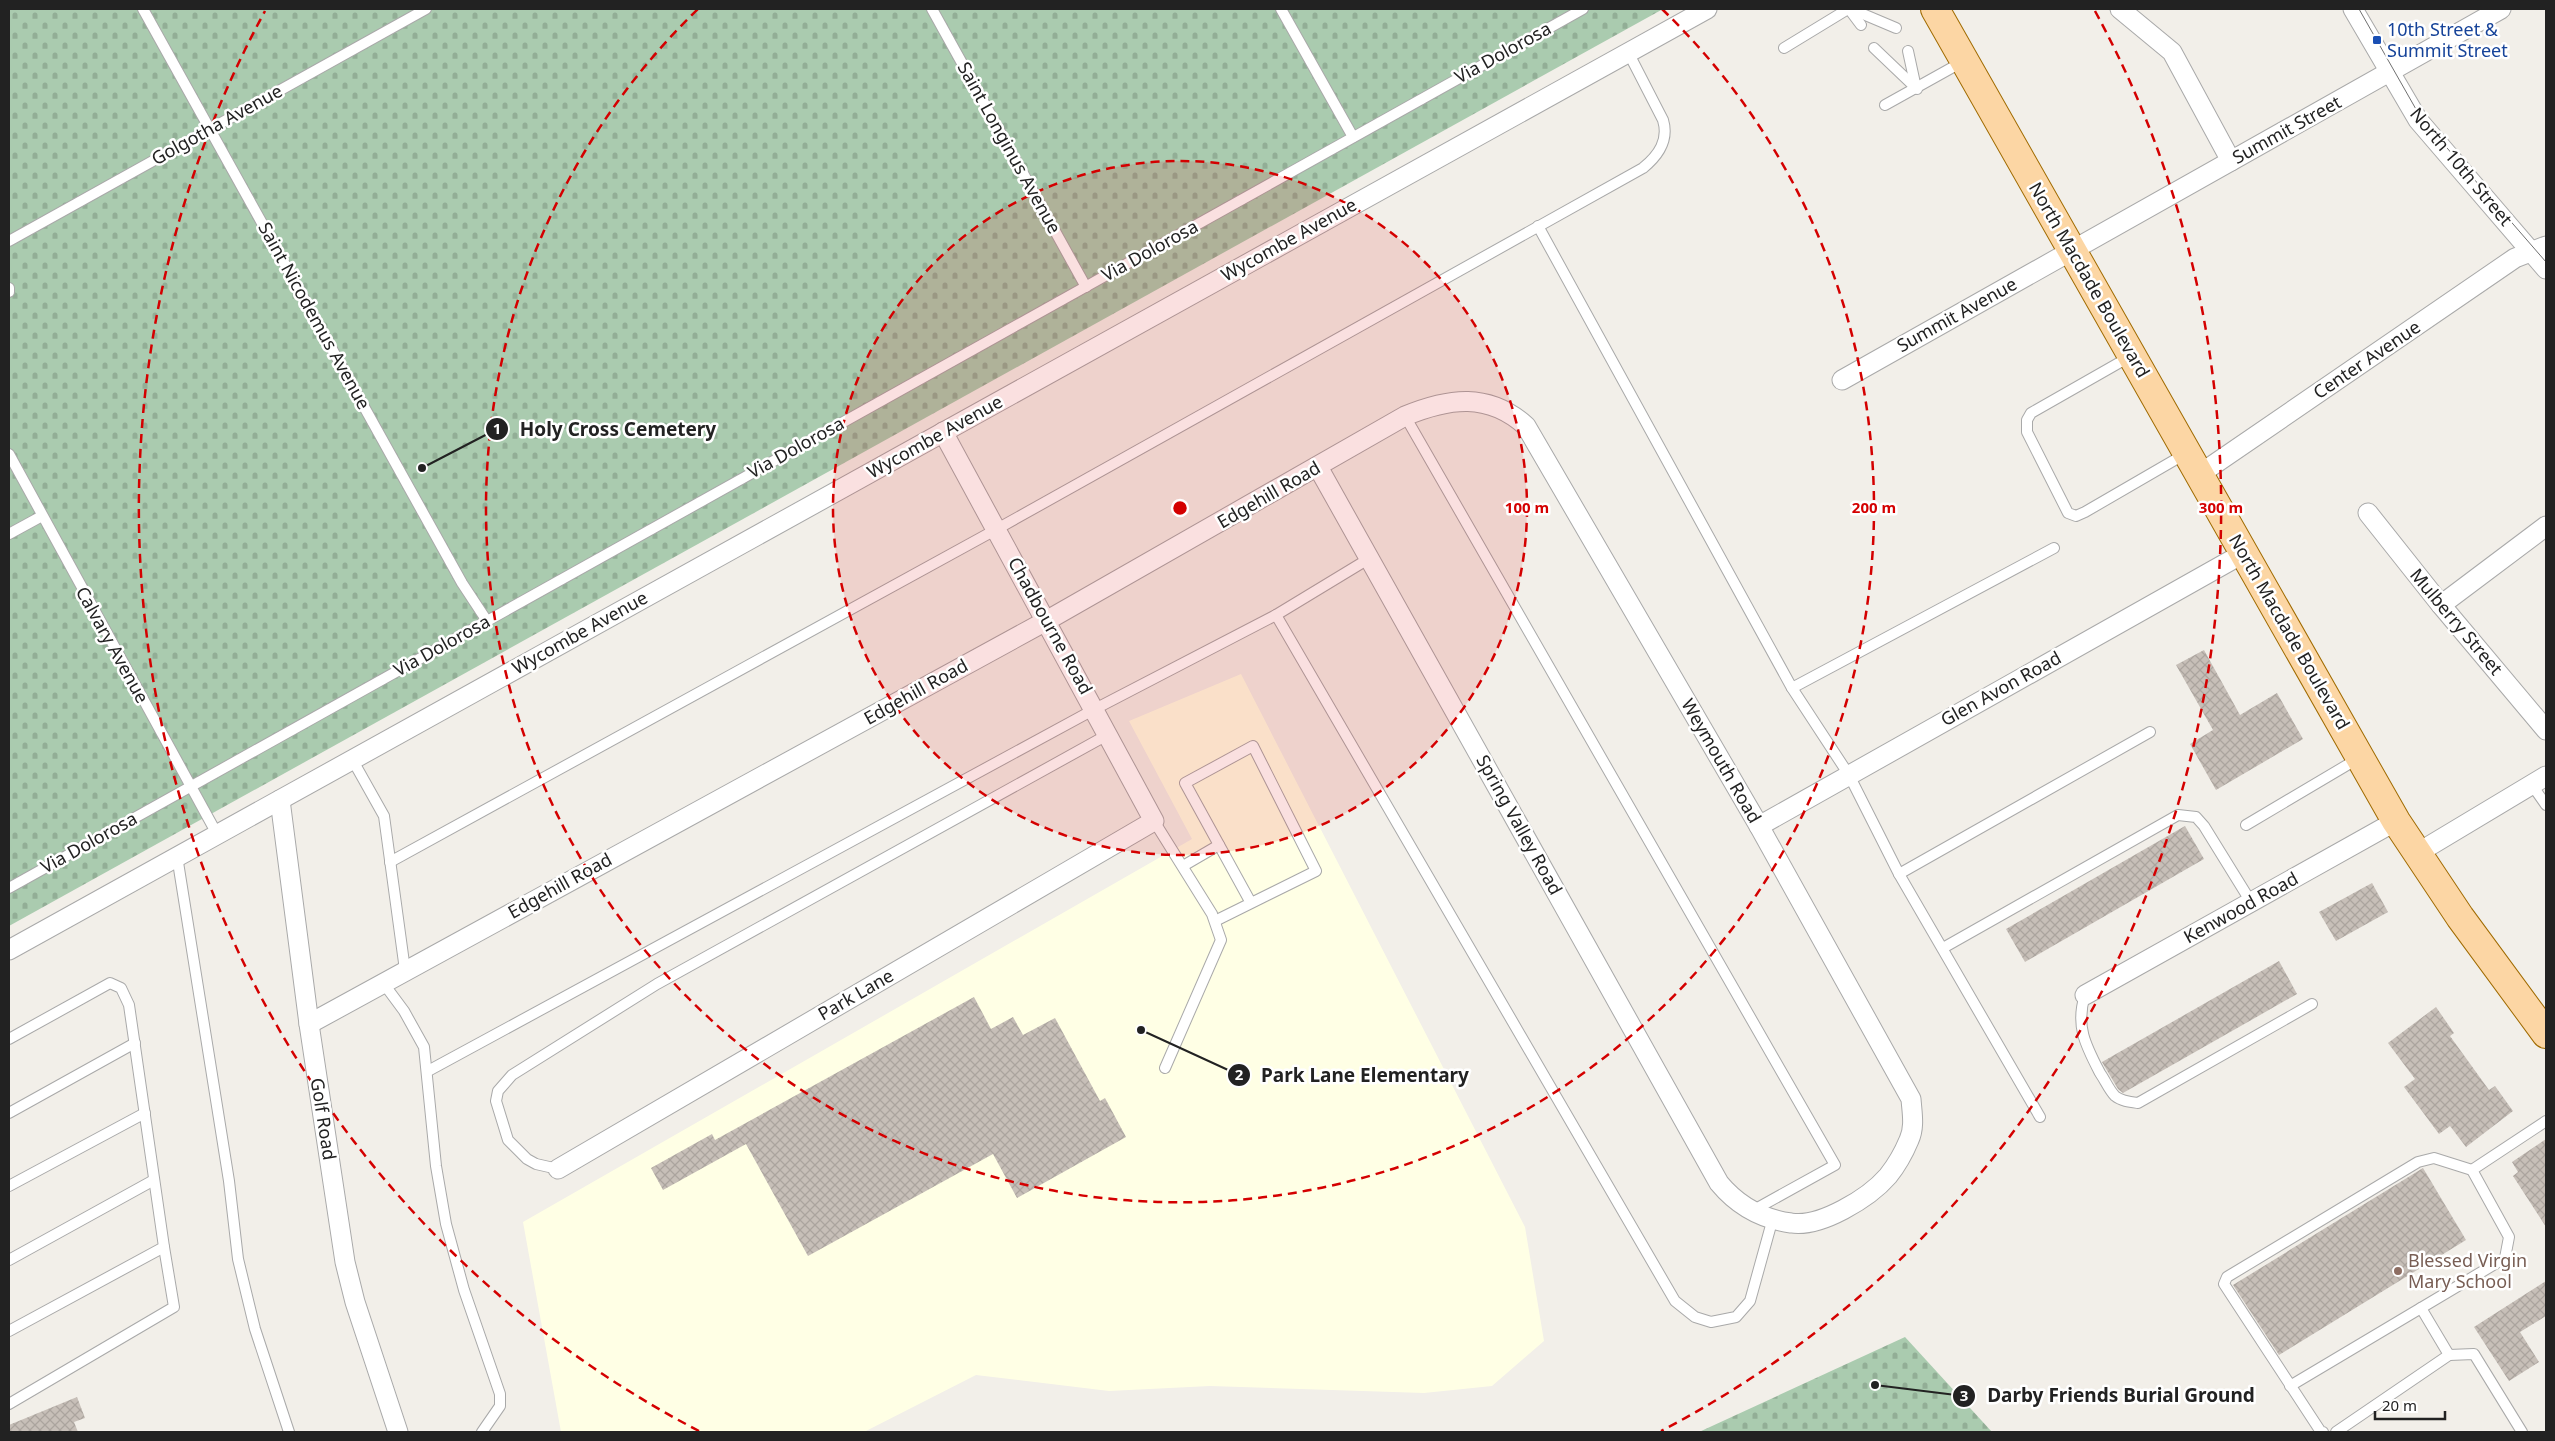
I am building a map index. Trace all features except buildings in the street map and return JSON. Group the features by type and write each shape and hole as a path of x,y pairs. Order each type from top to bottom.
{"main road":[{"name":"North Macdade Boulevard","path":"1935,9 2396,821 2416,854 2546,1034"}],"street":[{"name":"Wycombe Avenue","path":"9,950 1707,9"},
{"path":"2120,9 2172,52 2232,161"},
{"name":"North 10th Street","path":"2353,9 2418,120 2538,250 2546,269"},
{"name":"Summit Street","path":"2072,250 2501,9"},
{"name":"Summit Avenue","path":"1842,380 2072,250"},
{"name":"Center Avenue","path":"2194,464 2515,258 2538,250"},
{"name":"Edgehill Road","path":"309,1024 1046,621 1318,467 1404,416 1442,404 1471,402 1499,407 1512,413 1526,426"},
{"name":"Weymouth Road","path":"1526,426 1759,826 1911,1099"},
{"name":"Chadbourne Road","path":"943,432 1109,734 1154,821"},
{"name":"Spring Valley Road","path":"1318,467 1720,1184 1731,1198 1752,1211 1773,1218 1800,1223 1831,1215 1866,1195 1888,1177 1910,1139 1913,1120 1911,1099"},
{"name":"Mulberry Street","path":"2368,513 2441,605 2546,730"},
{"path":"2441,605 2546,526"},
{"name":"Glen Avon Road","path":"1759,826 2244,553"},
{"path":"2416,854 2539,781"},
{"name":"Golf Road","path":"280,800 309,1024 345,1262 355,1302 398,1432"},
{"name":"Park Lane","path":"558,1169 1154,821"},
{"name":"Kenwood Road","path":"2086,995 2396,821"}],"lane":[{"name":"Saint Nicodemus Avenue","path":"144,9 462,583 487,621"},
{"name":"Golgotha Avenue","path":"9,241 426,9"},
{"name":"Saint Longinus Avenue","path":"932,9 1086,287"},
{"path":"1281,9 1353,137"},
{"name":"Via Dolorosa","path":"9,888 1583,9"},
{"path":"1849,9 1861,25"},
{"path":"1849,9 1896,28"},
{"path":"1784,48 1849,9"},
{"path":"1874,48 1917,89"},
{"path":"1908,51 1917,89"},
{"path":"390,862 997,529 1643,168 1656,157 1663,144 1666,130 1663,120 1628,52"},
{"path":"1885,105 1965,61"},
{"path":"1538,226 1792,688 1849,775 1899,874 2040,1116"},
{"path":"2132,356 2031,413 2026,420 2027,432 2068,513 2076,516 2194,464"},
{"path":"1404,416 1835,1165 1752,1211"},
{"name":"Calvary Avenue","path":"9,454 217,834"},
{"path":"9,534 42,516"},
{"path":"1792,688 2054,548"},
{"path":"428,1071 1095,709 1276,615 1370,558"},
{"path":"1276,615 1674,1301 1683,1310 1703,1319 1725,1321 1736,1317 1750,1301 1773,1218"},
{"path":"1899,874 2150,732"},
{"path":"558,1169 536,1164 527,1159 508,1140 496,1101 498,1091 512,1075 657,984 1109,734"},
{"path":"1215,922 1316,871 1253,746 1185,783 1251,903"},
{"path":"2246,825 2360,757"},
{"path":"352,759 384,816 405,970"},
{"path":"2539,781 2546,805"},
{"path":"1943,948 2178,815 2196,817 2204,826 2252,902"},
{"path":"1154,821 1183,866 1215,922 1221,940 1165,1068"},
{"path":"1183,866 1220,845"},
{"path":"170,860 229,1181 238,1259 255,1329 290,1432"},
{"path":"9,1040 110,983 121,988 129,1005 174,1307 9,1404"},
{"path":"384,984 417,1032 424,1047 428,1071 436,1166 446,1224 464,1290 500,1394 500,1406 482,1432"},
{"path":"2086,995 2080,1020 2085,1045 2110,1089 2117,1097 2138,1103 2312,1004"},
{"path":"9,1113 135,1043"},
{"path":"9,1186 144,1113"},
{"path":"2472,1170 2546,1121"},
{"path":"2290,1386 2505,1258 2509,1237 2472,1170 2434,1158 2418,1162 2227,1277 2224,1284 2290,1386 2320,1432 2323,1432"},
{"path":"9,1260 154,1180"},
{"path":"9,1331 164,1247"},
{"path":"2420,1308 2449,1355"},
{"path":"2336,1432 2449,1355 2474,1354 2522,1432"}],"shaded area":[{"path":"1241,674 1525,1227 1544,1341 1492,1386 1424,1393 1210,1386 1109,1391 976,1375 864,1432 561,1432 523,1222 1192,839 1129,721"}],"green space":[{"path":"9,9 1663,9 9,926"},
{"path":"1905,1337 1992,1432 1699,1432"}],"tram line":[{"path":"2359,9 2421,118 2546,262"}],"place":[{"name":"10th Street & Summit Street","path":"2377,40"},
{"name":"Holy Cross Cemetery","path":"422,468"},
{"name":"Park Lane Elementary","path":"1141,1030"},
{"name":"Blessed Virgin Mary School","path":"2398,1271"},
{"name":"Darby Friends Burial Ground","path":"1875,1385"}]}
